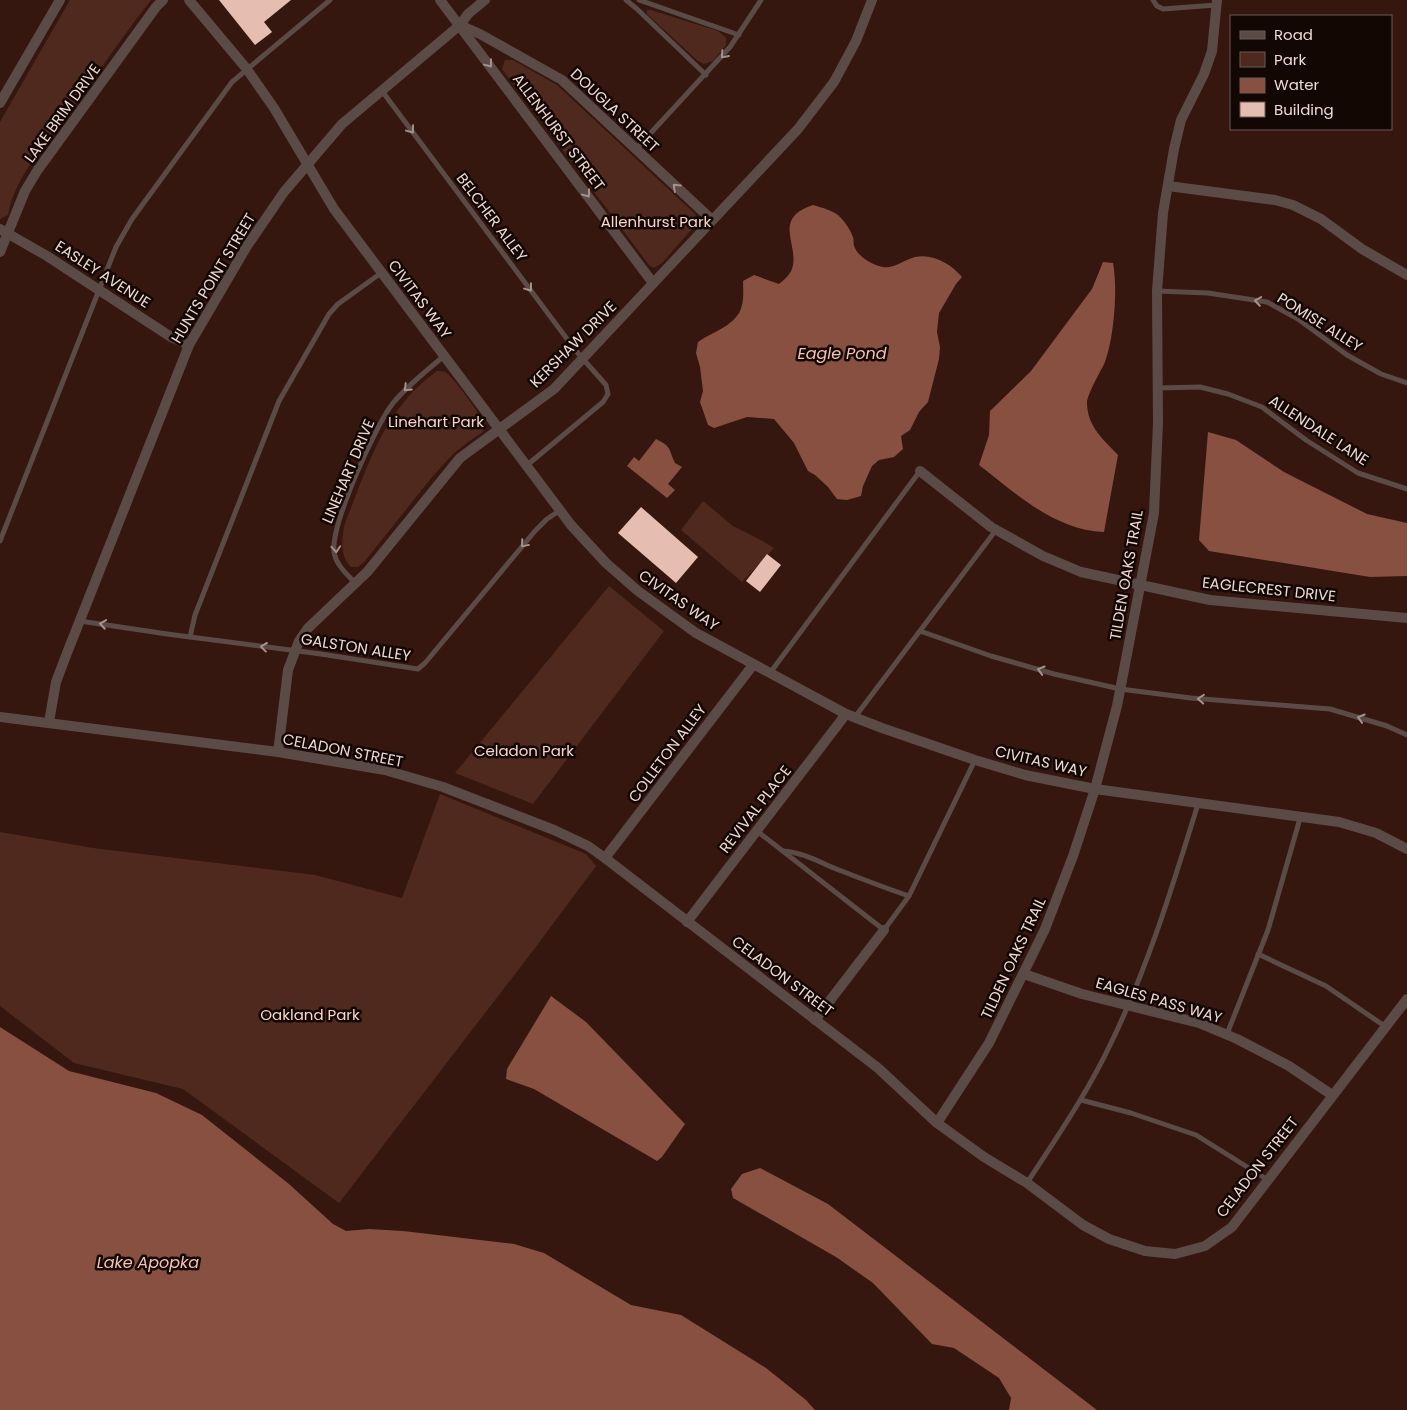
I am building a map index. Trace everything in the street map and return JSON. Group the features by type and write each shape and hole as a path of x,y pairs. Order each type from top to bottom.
{"street":[{"path":"0,103 60,0"},
{"name":"LAKE BRIM DRIVE","path":"0,252 4,230 37,172 156,7 163,0"},
{"name":"CIVITAS WAY","path":"189,0 246,68 274,108 334,209 559,511 606,563 638,591 696,633 850,716 975,760 1024,775 1095,789 1339,822 1376,833 1407,849"},
{"name":"ALLENHURST STREET","path":"440,0 653,283"},
{"name":"HUNTS POINT STREET","path":"49,722 56,682 189,345 247,246 284,192 342,124 460,25 468,14 484,0"},
{"name":"KERSHAW DRIVE","path":"278,752 288,670 294,651 308,628 368,571 460,458 554,389 798,129 834,82 856,41 872,0"},
{"name":"TILDEN OAKS TRAIL","path":"937,1123 989,1043 1045,929 1070,866 1095,789 1120,689 1154,513 1158,423 1156,291 1163,213 1181,120 1204,74 1212,51 1217,3"},
{"name":"DOUGLA STREET","path":"460,25 480,34 562,80 712,220"},
{"path":"1168,186 1275,200 1292,205 1321,219 1362,249 1407,275"},
{"name":"EASLEY AVENUE","path":"4,230 171,337 189,345"},
{"name":"EAGLECREST DRIVE","path":"920,471 996,530 1043,556 1081,572 1210,600 1407,618"},
{"name":"COLLETON ALLEY","path":"605,858 753,665"},
{"name":"CELADON STREET","path":"0,716 278,752 385,770 444,787 554,830 588,846 605,858 878,1068 937,1123 984,1157 1027,1183 1083,1225 1109,1239 1145,1251 1175,1254 1205,1246 1232,1227 1407,1000"},
{"name":"REVIVAL PLACE","path":"687,922 756,831 850,716"},
{"path":"815,1020 884,930"},
{"name":"EAGLES PASS WAY","path":"1024,974 1082,994 1199,1023 1289,1066 1332,1095"}],"lane":[{"path":"0,541 116,247 132,219 232,82 246,68 330,0"},
{"path":"626,0 638,9 706,75"},
{"path":"639,0 739,35"},
{"path":"636,149 706,75 739,35 761,0"},
{"path":"1153,0 1163,9 1217,3"},
{"name":"BELCHER ALLEY","path":"381,90 583,358 606,385 608,394 603,402 526,467"},
{"path":"190,637 195,615 279,401 329,314 338,304 381,272"},
{"name":"POMISE ALLEY","path":"1156,291 1208,293 1267,302 1298,319 1347,355 1381,374 1407,383"},
{"name":"LINEHART DRIVE","path":"355,583 341,569 334,552 336,527 374,433 392,405 406,388 444,356"},
{"name":"ALLENDALE LANE","path":"1158,388 1200,387 1228,394 1262,408 1306,440 1358,473 1407,489"},
{"path":"770,674 920,471"},
{"name":"GALSTON ALLEY","path":"79,621 418,669 535,531 547,519 559,511"},
{"path":"850,716 920,630 996,530"},
{"path":"920,630 992,656 1054,674 1120,689 1191,698 1330,709 1387,726 1407,735"},
{"path":"756,831 884,930 909,896 975,760"},
{"path":"1027,1183 1082,1100 1111,1044 1128,1006 1168,902 1198,804"},
{"path":"1227,1035 1268,930 1301,816"},
{"path":"782,851 789,851 810,858 909,896"},
{"path":"1258,954 1326,986 1386,1027"},
{"path":"1082,1100 1131,1113 1196,1135 1268,1180"}],"green space":[{"path":"70,0 151,0 36,156 18,185 8,215 0,219 0,122"},
{"path":"647,10 718,31 726,38 726,45 713,61 704,64 698,61 647,14"},
{"name":"Allenhurst Park","path":"505,60 513,60 557,85 695,214 698,222 662,263 654,268 649,265 502,69"},
{"name":"Linehart Park","path":"437,371 445,372 449,375 486,426 483,432 453,454 432,477 365,561 358,567 351,567 343,552 342,540 345,523 370,459 390,421 403,403"},
{"path":"703,501 733,526 774,548 742,582 681,530"},
{"name":"Celadon Park","path":"609,586 664,631 533,804 455,773"},
{"name":"Oakland Park","path":"440,794 586,854 596,866 339,1203 183,1089 74,1063 0,1006 0,832 93,848 315,875 402,898"}],"water":[{"name":"Eagle Pond","path":"813,205 838,215 848,227 857,251 862,257 872,263 888,267 915,257 935,258 953,268 962,277 939,313 937,332 940,347 939,359 928,402 919,412 910,430 901,436 903,449 894,457 879,460 872,466 863,486 861,496 847,500 837,499 828,487 808,471 794,443 774,419 747,417 714,428 708,425 700,402 703,391 696,353 698,342 730,323 740,312 743,281 754,275 779,284 788,276 792,269 793,260 790,225 793,218 800,211"},
{"path":"1103,262 1113,263 1115,299 1113,327 1105,362 1091,390 1087,404 1093,426 1118,455 1104,532 1086,530 1052,518 1037,509 979,465 989,435 990,411 1031,371 1092,289"},
{"path":"1208,432 1236,440 1284,472 1367,514 1407,523 1407,576 1370,577 1209,551 1199,540"},
{"path":"656,439 667,446 675,463 682,467 668,484 675,490 667,498 627,466 634,457 639,461"},
{"path":"551,996 586,1022 685,1124 662,1157 657,1161 534,1089 506,1079 507,1069"},
{"name":"Lake Apopka","path":"0,1027 69,1071 156,1093 202,1115 289,1184 333,1224 346,1231 369,1229 403,1231 514,1244 544,1253 631,1305 681,1315 766,1368 806,1400 815,1410 0,1410"},
{"path":"760,1168 828,1204 1097,1410 1009,1410 1011,1398 999,1378 954,1348 932,1344 873,1283 836,1257 733,1198 731,1189 742,1174"}],"building":[{"path":"219,0 291,0 264,22 272,32 255,45"},
{"path":"641,507 698,557 676,583 618,533"},
{"path":"767,554 781,565 760,592 746,581"}]}
